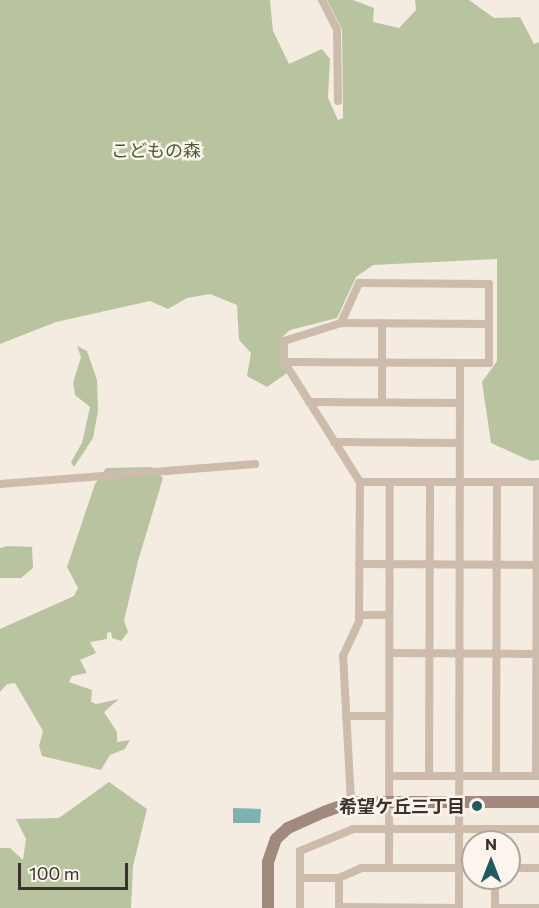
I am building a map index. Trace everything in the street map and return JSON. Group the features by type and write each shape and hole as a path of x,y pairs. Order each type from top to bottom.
{"street":[{"path":"322,0 338,28 338,102"},
{"path":"284,362 489,363 489,284 359,284 341,323"},
{"path":"351,802 343,656 360,615 360,482 284,362 284,341 341,323 489,324"},
{"path":"382,323 382,402"},
{"path":"339,878 339,907 459,908 460,363"},
{"path":"309,402 459,403"},
{"path":"334,442 459,442"},
{"path":"0,484 255,464"},
{"path":"360,482 538,482 538,776 389,776"},
{"path":"389,868 390,482"},
{"path":"429,776 430,482"},
{"path":"496,776 497,482"},
{"path":"359,564 538,565"},
{"path":"360,615 389,615"},
{"path":"390,653 537,654"},
{"path":"346,716 389,716"},
{"path":"268,908 269,855 276,839 296,824 351,802 539,802"},
{"path":"300,908 300,851 352,828 539,829"},
{"path":"300,878 339,878 361,868 459,868"},
{"path":"521,868 539,868"},
{"path":"495,890 495,908 539,908"}],"green space":[{"name":"こどもの森","path":"0,0 270,0 273,31 289,64 322,49 330,59 328,98 338,120 343,118 342,29 327,0 353,0 374,8 373,22 399,28 416,10 415,0 469,0 494,18 520,17 534,44 539,42 539,460 531,461 491,443 482,382 497,361 497,259 373,265 356,277 337,318 290,330 280,339 280,363 287,373 267,387 247,376 251,353 239,340 237,305 210,294 187,298 168,309 150,301 56,322 0,344"},
{"path":"77,346 87,351 97,380 98,411 93,438 74,467 71,462 82,443 90,407 75,395 73,383 81,357"},
{"path":"152,467 163,478 138,561 124,621 128,632 121,641 112,638 111,632 107,633 107,639 90,642 96,653 80,660 87,673 72,676 69,682 92,690 91,702 96,704 119,699 104,712 117,732 117,742 130,740 125,749 110,755 101,770 42,756 39,746 43,731 15,683 7,684 0,692 0,629 74,596 78,588 67,567 95,484 106,468"},
{"path":"32,547 33,568 21,578 0,578 0,548"},
{"path":"109,782 147,809 133,866 131,908 0,908 0,848 10,848 23,860 26,839 16,819 59,818"}],"water":[{"path":"233,808 261,809 260,823 233,823"}],"place":[{"name":"希望ケ丘三丁目","path":"477,806"}]}
